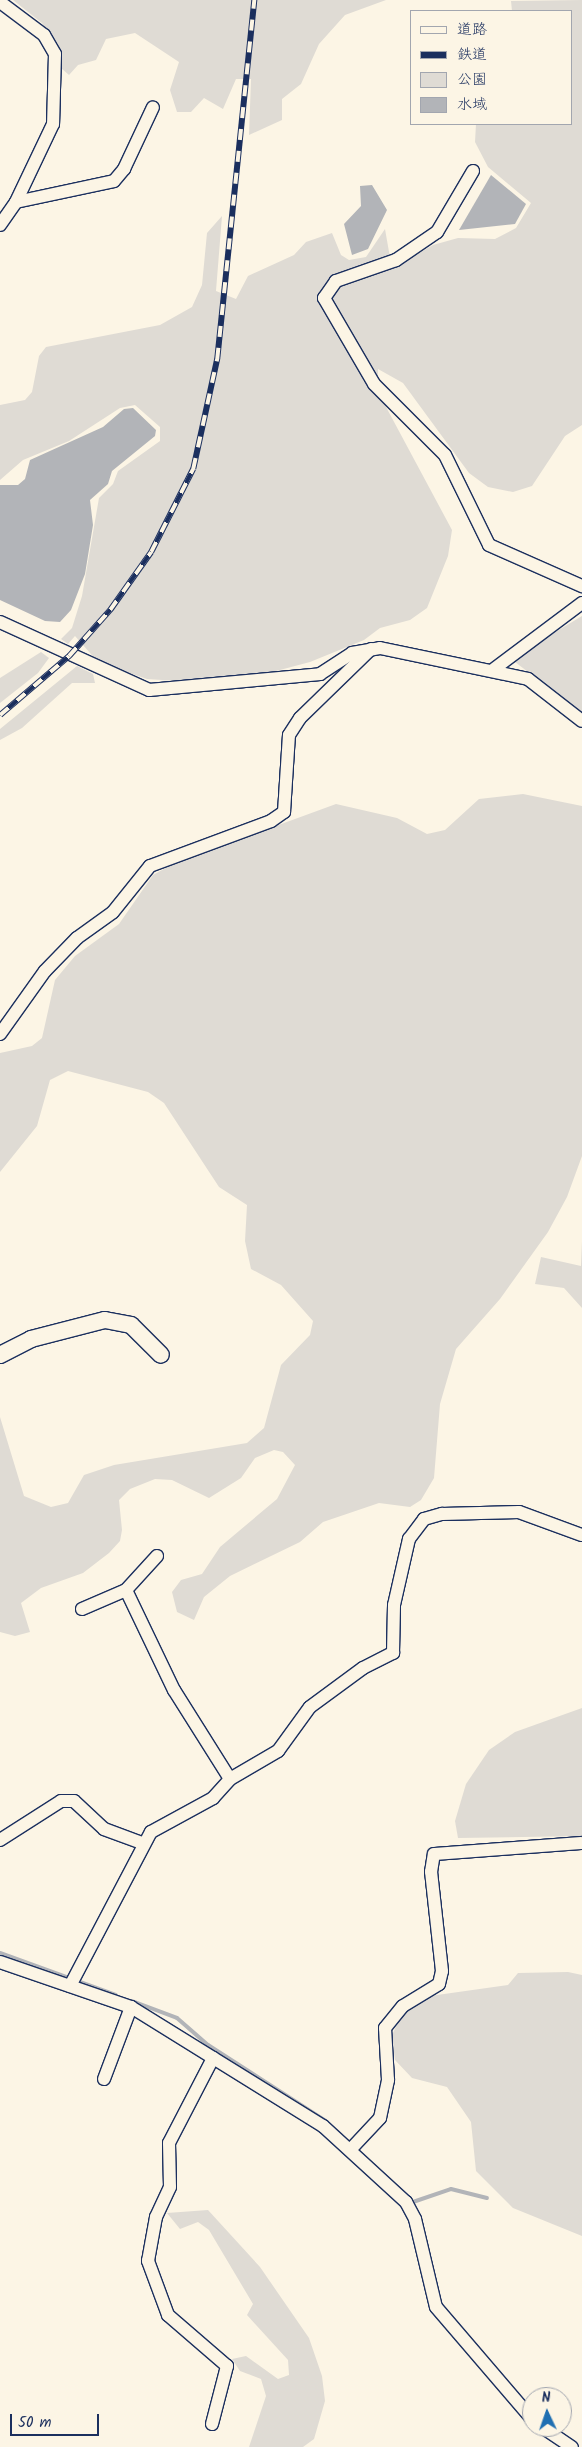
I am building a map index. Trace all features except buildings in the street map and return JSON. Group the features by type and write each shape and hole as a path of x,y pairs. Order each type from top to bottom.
{"street":[{"path":"0,2 44,35 55,54 53,124 16,202 0,225"},
{"path":"16,202 114,181 124,169 153,107"},
{"path":"473,171 438,232 396,260 336,281 324,298 374,384 445,455 489,545 582,586"},
{"path":"494,669 582,603"},
{"path":"0,622 149,690 320,674 352,653 371,649 494,669 528,679 582,720"},
{"path":"0,1034 45,970 77,938 113,912 150,866 271,821 284,812 289,735 300,718 371,649"},
{"path":"0,1355 31,1339 105,1320 131,1325 161,1355"},
{"path":"70,1986 142,1843 151,1832 213,1798 230,1779 278,1751 310,1707 363,1668 394,1652 394,1605 409,1540 424,1519 442,1514 519,1512 582,1535"},
{"path":"82,1609 126,1590 157,1556"},
{"path":"126,1590 174,1690 230,1779"},
{"path":"0,1840 61,1801 74,1801 104,1829 142,1843"},
{"path":"350,2150 380,2118 388,2080 385,2028 403,2006 439,1984 442,1971 431,1872 434,1854 582,1843"},
{"path":"0,1962 131,2007 304,2112 350,2150 406,2202 415,2219 436,2307 522,2407"},
{"path":"104,2079 131,2007"},
{"path":"212,2424 227,2366 168,2315 148,2261 156,2217 170,2187 168,2143 213,2058"},
{"path":"557,2437 572,2447"}],"green space":[{"path":"13,0 386,0 345,15 319,44 301,84 282,99 282,120 249,135 251,79 236,79 223,109 204,98 191,112 177,112 170,90 179,62 135,33 106,39 96,60 78,65 69,75 61,68 58,44 42,23"},
{"path":"582,0 582,425 565,436 532,486 513,492 488,487 469,473 403,383 378,369 378,392 452,530 448,556 427,608 410,620 380,628 364,640 310,662 261,675 192,682 147,679 98,662 75,636 68,644 61,639 72,628 82,596 99,498 113,484 118,471 160,441 160,427 135,405 120,408 69,441 23,460 0,480 0,405 25,400 32,392 39,356 46,347 160,325 192,307 202,285 207,233 222,216 216,291 236,299 248,276 294,255 306,242 332,233 341,255 349,260 366,257 385,229 392,269 433,245 458,238 495,239 516,228 531,203 488,167 475,142 476,125 572,125 572,10 512,10 511,1"},
{"path":"582,616 582,713 515,662 519,654"},
{"path":"41,652 49,658 38,673 0,703 0,678"},
{"path":"77,666 93,674 95,683 72,683 22,728 0,740 0,729"},
{"path":"523,794 582,806 582,1156 567,1197 548,1232 500,1299 456,1349 440,1404 434,1478 421,1500 410,1507 379,1503 323,1522 300,1542 230,1576 204,1597 194,1620 177,1612 172,1592 181,1580 202,1574 220,1547 277,1499 295,1465 283,1452 274,1450 255,1458 241,1478 209,1498 172,1480 155,1479 130,1489 119,1500 122,1530 120,1541 109,1553 83,1573 41,1588 21,1603 30,1632 15,1636 0,1632 0,1417 24,1496 51,1507 68,1503 84,1475 114,1465 247,1443 264,1428 281,1365 310,1335 313,1321 281,1285 251,1269 245,1241 247,1205 219,1187 164,1103 148,1092 68,1071 50,1080 37,1126 0,1172 0,1053 32,1046 42,1038 55,980 75,956 119,924 153,875 175,863 336,804 397,818 427,834 445,830 479,799"},
{"path":"582,1241 582,1308 564,1288 535,1284 541,1257 581,1266"},
{"path":"582,1708 582,1836 458,1838 455,1821 466,1784 489,1750 515,1732"},
{"path":"568,1972 582,1975 582,2236 513,2208 476,2171 471,2122 447,2087 412,2078 395,2060 392,2035 402,2014 430,1996 508,1985 518,1973"},
{"path":"208,2210 260,2267 309,2338 322,2376 325,2401 314,2439 303,2447 249,2447 266,2396 261,2379 240,2371 232,2359 246,2356 278,2379 289,2375 288,2360 247,2315 253,2304 209,2230 198,2222 180,2229 167,2213"}],"water":[{"path":"491,175 526,204 515,224 459,230"},
{"path":"372,185 387,210 368,249 352,255 344,224 361,206 360,186"},
{"path":"133,408 156,430 155,436 112,471 108,484 90,500 93,525 85,574 71,610 60,622 45,621 0,600 0,485 18,485 25,479 30,460 103,427 124,409"}],"waterway":[{"path":"0,1953 116,1995"},
{"path":"132,2001 177,2018 208,2045 326,2121"},
{"path":"410,2203 451,2189 487,2198"}],"railway":[{"path":"0,715 69,656 110,610 151,552 193,469 217,359 254,0"}]}
